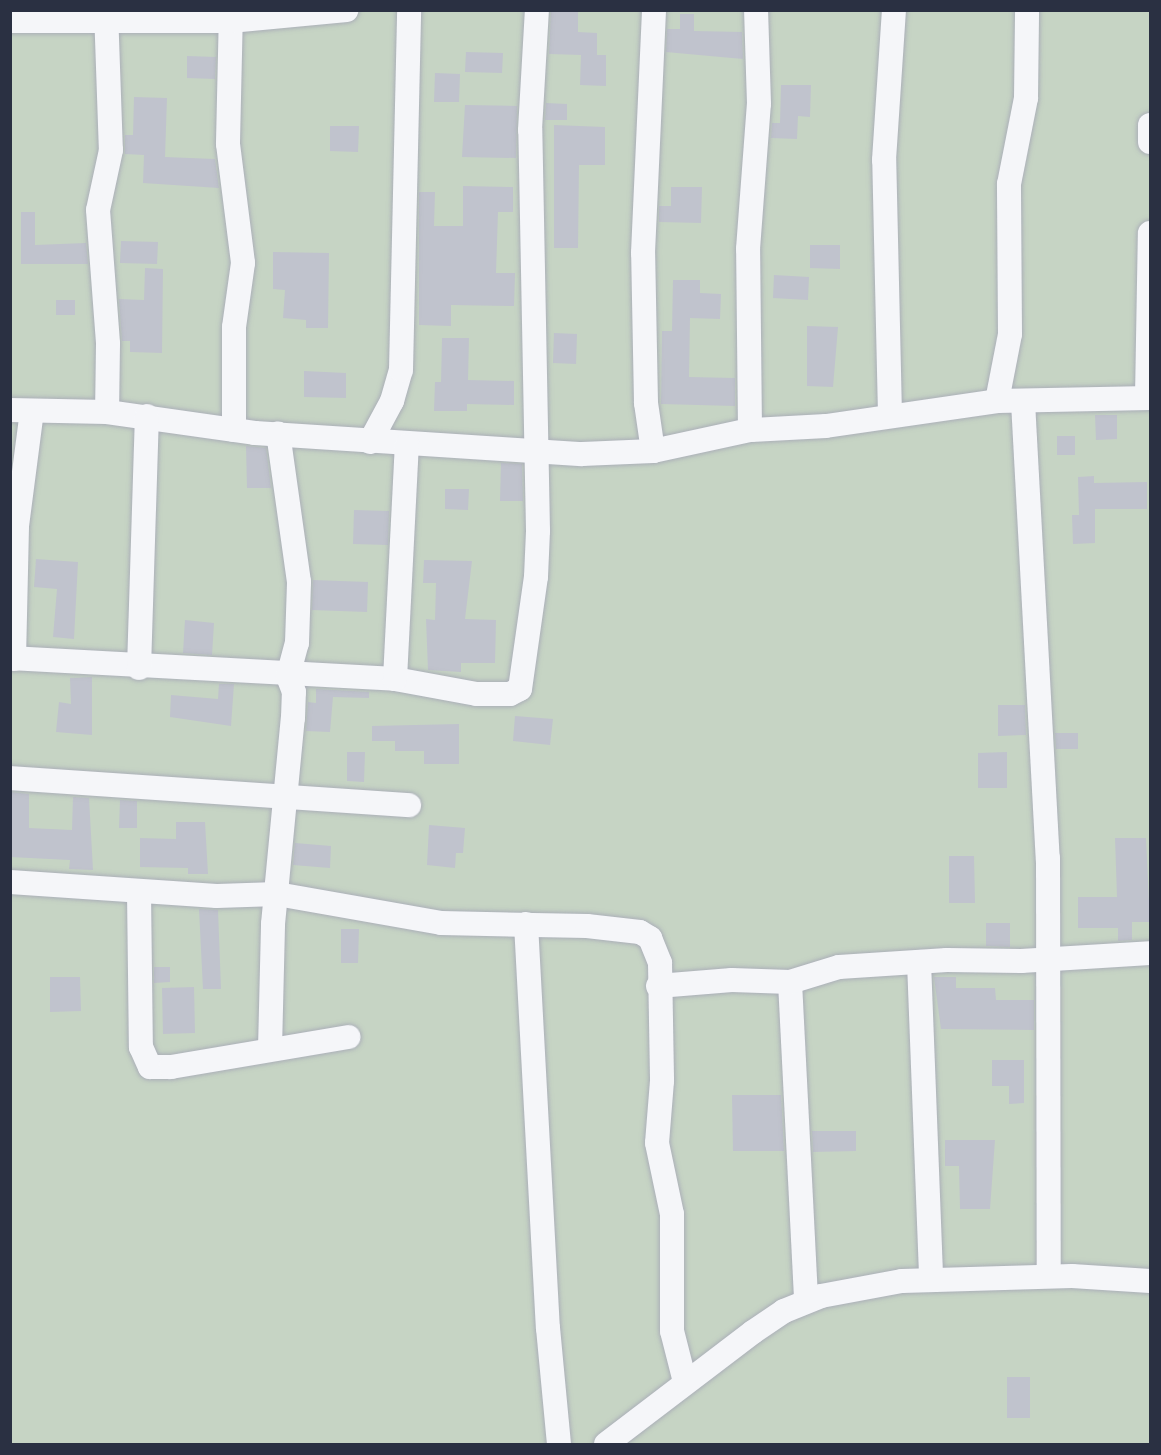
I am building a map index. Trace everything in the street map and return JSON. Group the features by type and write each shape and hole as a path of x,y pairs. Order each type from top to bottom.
{"street":[{"path":"10,21 106,16 231,16 346,10"},
{"path":"370,442 392,401 401,370 410,10"},
{"path":"537,10 530,130 537,453 536,577 519,688 510,694 477,694 395,679 288,676 12,659 21,411 107,412 234,430 407,445 537,453 653,451 750,430 826,426 997,401 1149,397 1150,233"},
{"path":"653,451 646,403 643,253 654,10"},
{"path":"750,430 748,249 759,104 756,10"},
{"path":"890,415 884,160 894,10"},
{"path":"997,401 1010,334 1009,184 1026,98 1027,10"},
{"path":"106,16 111,150 98,210 108,344 107,412"},
{"path":"231,16 228,144 243,263 234,327 234,430"},
{"path":"1150,124 1150,142"},
{"path":"1023,402 1051,957 1049,1276"},
{"path":"139,668 147,416"},
{"path":"270,1049 276,894 294,692 288,676 297,643 299,582 278,433"},
{"path":"395,679 407,445"},
{"path":"10,778 286,800 409,805"},
{"path":"10,882 139,892 276,894 441,923 526,924 646,935 657,952 662,1081 657,1143 672,1214 672,1331 685,1382"},
{"path":"139,892 144,1062 171,1067 348,1037"},
{"path":"526,924 548,1328 559,1444"},
{"path":"658,986 732,980 790,982 839,967 1150,953"},
{"path":"919,962 931,1280"},
{"path":"790,982 806,1301"},
{"path":"606,1444 685,1382 806,1301 849,1289 931,1280 1049,1276 1150,1281"}],"green space":[{"path":"11,11 1150,11 1150,1444 11,1444"}],"building":[{"path":"551,12 578,12 578,32 597,33 597,55 606,55 606,86 580,85 581,55 549,54"},
{"path":"680,14 694,14 694,31 742,32 743,59 666,52 667,29 680,29"},
{"path":"466,52 503,53 502,73 465,72"},
{"path":"187,56 216,57 215,79 187,78"},
{"path":"435,73 460,74 459,102 434,102"},
{"path":"781,85 811,85 810,117 798,116 797,139 771,138 772,123 780,123"},
{"path":"134,97 167,98 165,157 215,159 219,188 143,183 144,155 125,154 125,135 133,135"},
{"path":"546,103 567,104 567,120 545,120"},
{"path":"465,105 517,106 516,158 462,157"},
{"path":"554,125 605,127 605,165 579,165 578,248 554,248"},
{"path":"330,126 359,126 358,152 330,151"},
{"path":"463,186 513,187 513,212 498,212 496,273 515,273 514,306 451,305 451,326 419,325 419,192 435,192 434,226 463,226"},
{"path":"671,187 702,187 701,223 659,222 659,206 671,206"},
{"path":"21,212 35,212 35,245 86,243 88,264 21,264"},
{"path":"121,241 158,242 157,264 120,263"},
{"path":"810,245 840,245 840,269 810,268"},
{"path":"273,252 329,253 328,328 306,328 306,320 283,318 285,290 273,289"},
{"path":"145,268 163,269 162,353 130,352 130,341 122,341 119,299 144,300"},
{"path":"774,275 809,277 808,300 773,298"},
{"path":"673,280 700,280 700,293 721,294 720,319 690,318 689,377 735,378 735,406 661,404 662,331 672,331"},
{"path":"56,300 75,300 75,315 56,315"},
{"path":"807,326 838,327 833,387 807,386"},
{"path":"554,333 577,334 576,364 553,363"},
{"path":"442,338 469,338 468,380 514,381 514,405 467,404 467,411 434,411 435,382 441,382"},
{"path":"304,371 346,373 346,398 304,397"},
{"path":"1095,415 1117,415 1117,439 1096,440"},
{"path":"1057,436 1075,436 1075,455 1057,455"},
{"path":"246,446 266,448 271,488 247,488"},
{"path":"501,463 522,464 523,501 500,501"},
{"path":"1094,476 1094,483 1147,482 1147,509 1095,509 1095,543 1073,544 1072,515 1079,515 1078,477"},
{"path":"445,489 469,489 468,510 445,509"},
{"path":"354,510 389,511 388,545 353,544"},
{"path":"36,559 78,562 74,639 53,637 57,589 34,587"},
{"path":"424,560 472,561 465,619 496,620 495,663 461,663 461,672 428,670 426,619 435,620 436,583 423,583"},
{"path":"313,580 368,582 367,612 312,610"},
{"path":"185,620 214,623 212,655 183,653"},
{"path":"92,677 92,735 56,732 59,702 71,704 70,678"},
{"path":"219,684 234,684 231,726 170,717 171,695 218,699"},
{"path":"316,689 369,692 369,698 333,697 330,732 306,731 308,702 316,703"},
{"path":"998,705 1025,705 1026,735 998,736"},
{"path":"515,716 553,719 550,745 513,741"},
{"path":"459,724 459,764 424,764 424,751 395,751 395,741 372,741 372,726"},
{"path":"1055,733 1078,733 1078,749 1056,749"},
{"path":"347,752 365,752 364,782 347,781"},
{"path":"1007,752 1007,788 978,788 978,753"},
{"path":"10,792 29,794 29,828 72,830 73,797 89,798 93,870 69,869 70,860 10,857"},
{"path":"120,800 137,801 137,828 119,828"},
{"path":"176,822 205,822 208,874 188,874 188,868 140,867 140,838 176,839"},
{"path":"429,825 465,828 463,853 456,853 455,868 427,865"},
{"path":"1115,838 1146,838 1150,922 1132,922 1132,940 1118,941 1118,928 1078,928 1078,897 1117,897"},
{"path":"295,843 331,846 330,868 293,865"},
{"path":"949,856 974,856 975,903 949,903"},
{"path":"199,909 218,910 221,989 203,989"},
{"path":"986,923 1010,923 1010,947 986,946"},
{"path":"341,929 359,929 358,963 341,963"},
{"path":"154,967 170,967 170,982 154,983"},
{"path":"50,977 80,977 81,1011 50,1012"},
{"path":"934,977 956,977 956,988 995,988 996,1000 1034,1000 1034,1030 941,1029"},
{"path":"194,987 195,1033 163,1034 162,988"},
{"path":"992,1060 1024,1060 1024,1103 1009,1104 1009,1086 992,1086"},
{"path":"732,1095 781,1095 784,1151 733,1151"},
{"path":"812,1131 856,1131 856,1151 813,1152"},
{"path":"945,1140 995,1140 990,1209 960,1209 959,1166 945,1166"},
{"path":"1007,1377 1030,1377 1030,1418 1007,1418"}]}
